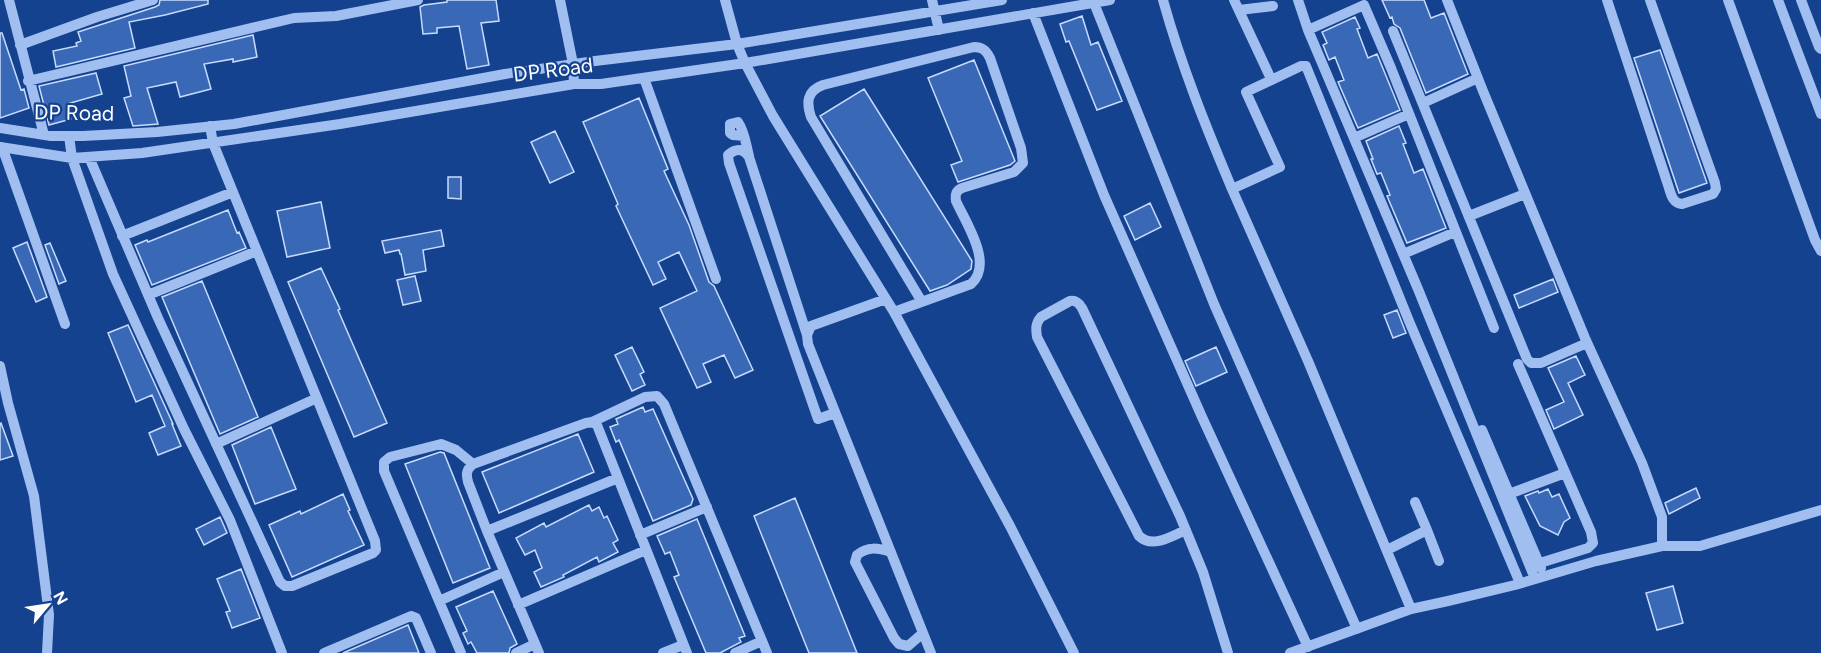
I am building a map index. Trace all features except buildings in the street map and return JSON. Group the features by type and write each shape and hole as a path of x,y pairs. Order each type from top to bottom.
{"street":[{"path":"0,2 9,0 28,81 44,135"},
{"path":"20,45 97,17 153,0"},
{"path":"28,81 294,18 336,16 418,0"},
{"path":"560,0 573,64 574,84"},
{"path":"725,0 737,44 773,116 894,312 1010,526 1074,653"},
{"name":"DP Road","path":"0,128 44,135 69,136 157,132 234,124 505,74 737,44 933,5 1002,0"},
{"name":"DP Road","path":"1,147 72,158 142,153 353,122 574,84 601,84 745,63 1110,0"},
{"path":"1164,0 1176,45 1192,90 1232,189 1308,361 1411,609"},
{"path":"1298,0 1308,30 1540,578"},
{"path":"1447,0 1587,343 1642,463 1662,517 1662,546"},
{"path":"1607,0 1668,186 1674,201 1682,204 1713,194 1716,189 1650,0"},
{"path":"1728,0 1815,240 1821,250"},
{"path":"1778,0 1821,114"},
{"path":"1801,0 1821,49"},
{"path":"1094,3 1214,304 1357,628"},
{"path":"1308,30 1364,4 1494,328"},
{"path":"933,5 939,30"},
{"path":"1271,79 1236,5 1273,6"},
{"path":"1033,14 1104,195 1202,417 1308,646"},
{"path":"1393,31 1527,358 1531,363 1541,363 1587,343"},
{"path":"894,312 922,302 971,284 976,279 980,271 980,256 955,195 957,191 1014,172 1023,163 1021,148 990,58 981,47 823,85 810,93 807,102 811,117 922,302"},
{"path":"1232,189 1280,167 1245,92 1301,66 1306,66 1409,321 1520,583"},
{"path":"644,78 716,279"},
{"path":"1423,103 1478,78"},
{"path":"348,103 353,122"},
{"path":"1354,138 1408,114"},
{"path":"89,157 148,295 280,582 285,586 292,586 373,553 376,549 375,541 213,142 210,126"},
{"path":"69,136 72,158 114,274 184,429 230,520 282,653"},
{"path":"744,136 808,344 931,653"},
{"path":"1,147 64,324"},
{"path":"749,157 745,151 738,149 728,154 818,419 835,413"},
{"path":"123,236 233,192"},
{"path":"1469,216 1525,194"},
{"path":"1403,254 1455,232"},
{"path":"148,295 257,251"},
{"path":"807,335 811,326 886,299"},
{"path":"1186,530 1153,542 1139,536 1037,337 1037,321 1041,317 1070,301 1074,300 1079,303 1186,530 1203,572 1228,653"},
{"path":"1518,364 1591,532 1593,543 1588,548 1540,563"},
{"path":"0,366 34,496 49,615 47,653"},
{"path":"1465,391 1540,563 1540,578"},
{"path":"516,653 537,649 468,482 466,475 468,468 473,464 592,422 645,397 657,396 664,404 767,653"},
{"path":"216,444 317,398"},
{"path":"592,422 597,425 685,649 663,653"},
{"path":"461,653 384,471 384,462 390,457 441,444 456,450 473,464"},
{"path":"1509,494 1565,473"},
{"path":"487,531 618,478"},
{"path":"1415,502 1439,561"},
{"path":"640,536 706,507"},
{"path":"1290,653 1411,609 1662,546 1700,546 1821,510"},
{"path":"1386,550 1427,530"},
{"path":"891,552 871,548 862,550 855,562 899,644 908,646 923,633"},
{"path":"518,605 646,550"},
{"path":"439,601 504,572"},
{"path":"324,653 411,616 416,618 431,653"},
{"path":"735,653 762,640"}]}
